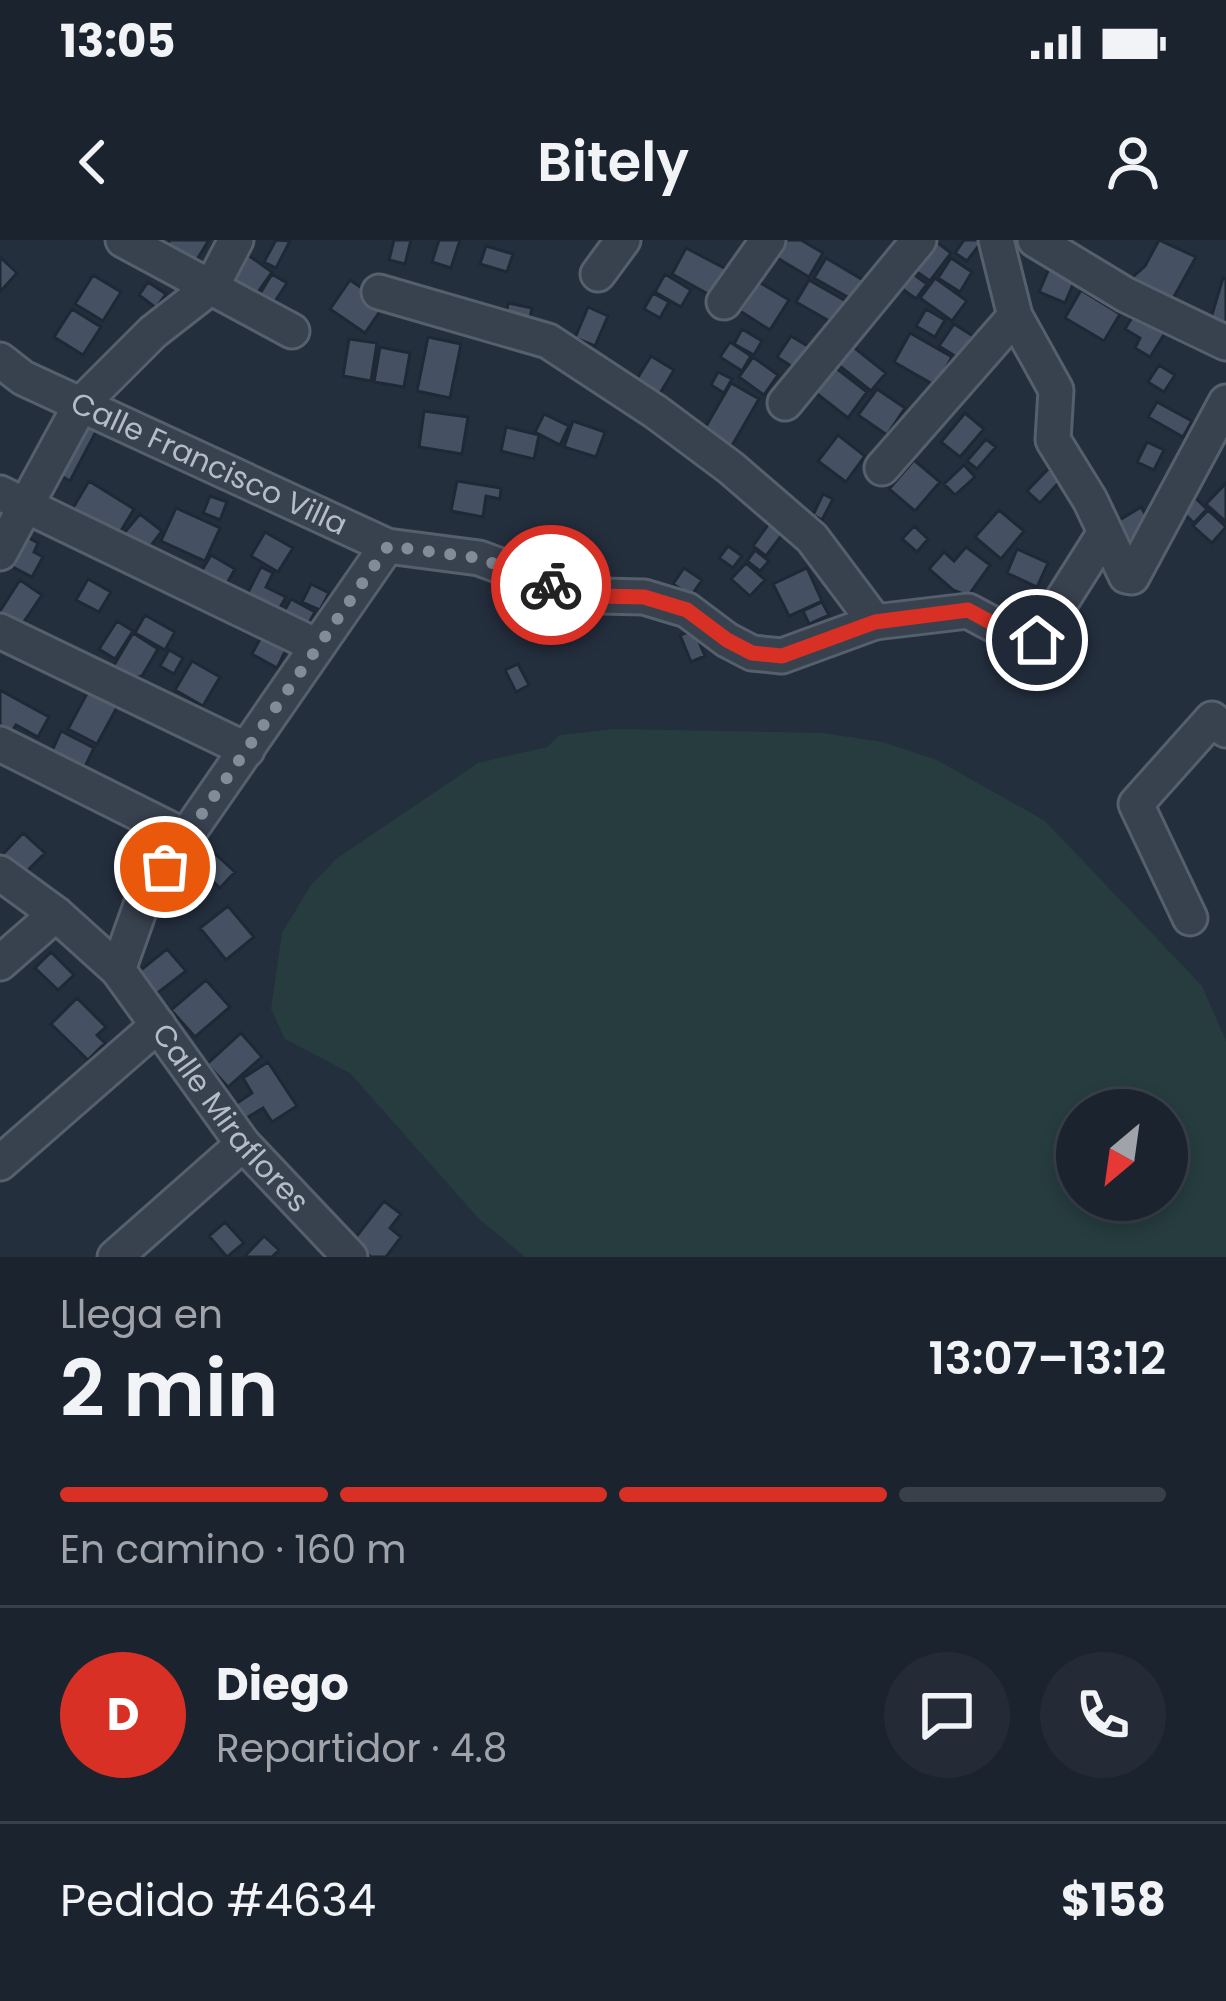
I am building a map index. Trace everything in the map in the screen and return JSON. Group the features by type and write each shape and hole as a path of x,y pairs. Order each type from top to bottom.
{"street":[{"path":"123,240 292,331"},
{"path":"0,554 12,498 81,404 153,332 212,286 236,240"},
{"path":"598,274 623,240"},
{"path":"724,302 768,240"},
{"path":"785,403 919,240"},
{"path":"996,240 1015,316 1056,390 1052,440 1090,500 1126,576 1132,577 1226,402"},
{"path":"1035,240 1126,295 1226,343"},
{"path":"379,292 548,341 656,412 812,538 875,622"},
{"path":"882,468 1015,316"},
{"name":"Calle Francisco Villa","path":"0,360 23,378 388,546 479,558 560,588 600,596 644,597 687,610 752,653 782,656 875,622 968,610 1027,642 1037,640 1104,534"},
{"path":"12,498 317,646"},
{"path":"118,970 144,897 388,546"},
{"path":"0,631 247,750"},
{"path":"1190,918 1136,804 1212,719 1226,730"},
{"path":"0,744 186,837"},
{"name":"Calle Miraflores","path":"0,873 56,914 118,970 243,1144 350,1257"},
{"path":"0,963 56,914"},
{"path":"0,1163 158,1025"},
{"path":"115,1257 243,1144"}],"green space":[{"path":"615,729 823,733 883,742 937,760 1045,821 1202,986 1226,1041 1226,1257 525,1257 479,1219 350,1073 285,1039 271,1009 282,933 311,885 336,859 478,763 547,747 560,735"}],"building":[{"path":"170,240 209,240 190,271 162,253"},
{"path":"276,240 290,241 276,268 264,262"},
{"path":"394,240 411,240 405,264 389,260"},
{"path":"439,240 460,240 451,268 432,262"},
{"path":"776,240 801,240 823,253 809,277 769,253"},
{"path":"934,240 951,253 930,281 910,267"},
{"path":"964,240 983,240 967,261 955,253"},
{"path":"1159,240 1196,257 1171,302 1126,283 1145,266"},
{"path":"486,246 513,254 507,272 480,264"},
{"path":"686,248 730,271 715,298 672,274"},
{"path":"248,255 272,272 254,298 230,281"},
{"path":"0,257 17,273 0,292"},
{"path":"826,258 863,280 851,299 814,278"},
{"path":"951,258 972,272 960,292 938,278"},
{"path":"1051,264 1077,275 1065,303 1039,292"},
{"path":"908,270 927,284 916,299 897,285"},
{"path":"272,274 287,283 270,309 256,300"},
{"path":"665,274 691,290 681,307 655,292"},
{"path":"93,275 121,292 103,321 75,304"},
{"path":"935,278 967,301 952,321 920,298"},
{"path":"1226,279 1226,334 1208,328"},
{"path":"350,280 385,304 365,333 330,309"},
{"path":"809,280 851,304 838,326 796,302"},
{"path":"148,282 166,294 156,308 139,295"},
{"path":"759,282 789,300 770,330 740,311"},
{"path":"1081,290 1120,314 1104,341 1065,318"},
{"path":"653,293 669,302 660,318 644,309"},
{"path":"508,303 532,308 528,328 505,323"},
{"path":"588,307 608,316 595,346 575,338"},
{"path":"72,309 101,327 83,355 54,337"},
{"path":"926,309 945,320 935,337 916,326"},
{"path":"1134,314 1165,333 1150,357 1135,348 1140,338 1125,329"},
{"path":"954,324 973,336 958,358 939,346"},
{"path":"742,329 762,341 754,355 734,344"},
{"path":"910,333 952,357 936,386 894,362"},
{"path":"791,336 816,351 802,373 777,357"},
{"path":"428,337 461,344 450,398 417,391"},
{"path":"349,339 377,343 371,381 343,376"},
{"path":"730,342 751,356 742,371 720,357"},
{"path":"851,345 886,373 871,391 836,363"},
{"path":"380,347 410,353 404,387 374,382"},
{"path":"651,356 674,370 653,405 630,390"},
{"path":"753,357 778,375 764,395 739,377"},
{"path":"827,361 867,392 848,418 807,386"},
{"path":"1159,365 1175,375 1164,392 1148,382"},
{"path":"718,372 732,379 724,393 711,385"},
{"path":"731,383 759,399 726,456 698,440"},
{"path":"877,389 905,408 887,435 858,415"},
{"path":"1157,402 1192,421 1183,437 1148,417"},
{"path":"424,411 468,417 462,454 419,447"},
{"path":"965,413 984,429 960,457 941,442"},
{"path":"544,414 569,426 560,445 535,432"},
{"path":"83,416 100,424 70,481 54,472"},
{"path":"573,421 605,432 596,457 564,447"},
{"path":"506,427 539,435 534,459 501,451"},
{"path":"838,435 865,456 846,482 818,461"},
{"path":"986,439 996,447 977,469 967,461"},
{"path":"1147,442 1164,450 1154,470 1137,462"},
{"path":"914,460 940,482 915,511 889,489"},
{"path":"964,465 975,477 955,495 944,484"},
{"path":"1049,468 1061,480 1040,503 1027,491"},
{"path":"89,481 134,509 115,541 70,513"},
{"path":"457,481 501,488 500,499 486,496 483,517 451,511"},
{"path":"1226,483 1226,522 1206,504"},
{"path":"1189,492 1207,509 1194,523 1176,506"},
{"path":"823,494 833,499 822,520 813,515"},
{"path":"210,496 227,502 220,520 203,513"},
{"path":"1141,507 1153,527 1125,543 1113,524"},
{"path":"176,508 220,528 205,561 161,541"},
{"path":"999,510 1024,531 1001,559 975,537"},
{"path":"1208,510 1226,527 1212,543 1193,526"},
{"path":"140,514 162,531 147,551 124,533"},
{"path":"770,522 784,532 766,556 753,546"},
{"path":"914,526 928,539 917,552 902,539"},
{"path":"265,532 293,548 278,572 251,556"},
{"path":"25,536 38,543 34,552 43,557 32,577 9,565"},
{"path":"728,546 742,556 733,568 719,558"},
{"path":"966,547 990,565 968,596 953,590 929,569 944,552 954,561"},
{"path":"1017,549 1048,563 1037,587 1007,573"},
{"path":"755,550 769,561 760,571 747,561"},
{"path":"211,555 235,569 225,587 201,572"},
{"path":"746,563 765,580 750,596 731,579"},
{"path":"261,567 273,573 266,587 286,597 277,613 245,598"},
{"path":"684,568 702,580 691,596 673,584"},
{"path":"807,568 822,601 789,616 773,584"},
{"path":"88,579 111,592 99,612 76,600"},
{"path":"20,580 42,595 19,629 0,617 0,611"},
{"path":"311,584 329,593 320,610 302,602"},
{"path":"291,599 315,612 304,632 280,618"},
{"path":"822,602 829,615 809,624 803,611"},
{"path":"145,615 175,632 165,650 135,633"},
{"path":"117,621 133,631 115,659 99,649"},
{"path":"694,630 705,656 691,662 680,635"},
{"path":"133,633 158,649 142,676 135,678 111,670"},
{"path":"261,637 286,650 277,668 252,654"},
{"path":"169,650 183,658 174,674 160,666"},
{"path":"192,661 220,677 203,706 175,690"},
{"path":"518,664 529,685 516,692 505,670"},
{"path":"92,684 121,700 97,744 68,729"},
{"path":"0,690 49,717 38,737 16,725 7,739 0,735"},
{"path":"61,731 94,748 81,775 48,760"},
{"path":"23,833 45,853 22,876 1,856"},
{"path":"212,851 235,872 220,888 197,867"},
{"path":"228,906 254,937 226,960 200,928"},
{"path":"167,949 186,971 155,995 137,973"},
{"path":"51,952 74,975 58,990 35,968"},
{"path":"206,980 230,1007 195,1037 171,1010"},
{"path":"77,998 106,1027 97,1035 105,1043 88,1060 51,1024"},
{"path":"241,1033 262,1057 228,1087 207,1064"},
{"path":"268,1062 297,1106 272,1122 263,1108 240,1122 231,1107 252,1093 243,1078"},
{"path":"384,1201 401,1214 390,1228 401,1237 386,1257 371,1257 352,1242"},
{"path":"225,1222 244,1243 227,1257 209,1236"},
{"path":"264,1236 279,1250 272,1257 244,1257"}],"way so far":[{"path":"165,867 388,546 479,558 551,585"}],"route":[{"path":"551,585 600,596 644,597 687,610 752,653 782,656 875,622 968,610 1027,642 1037,640"}]}
